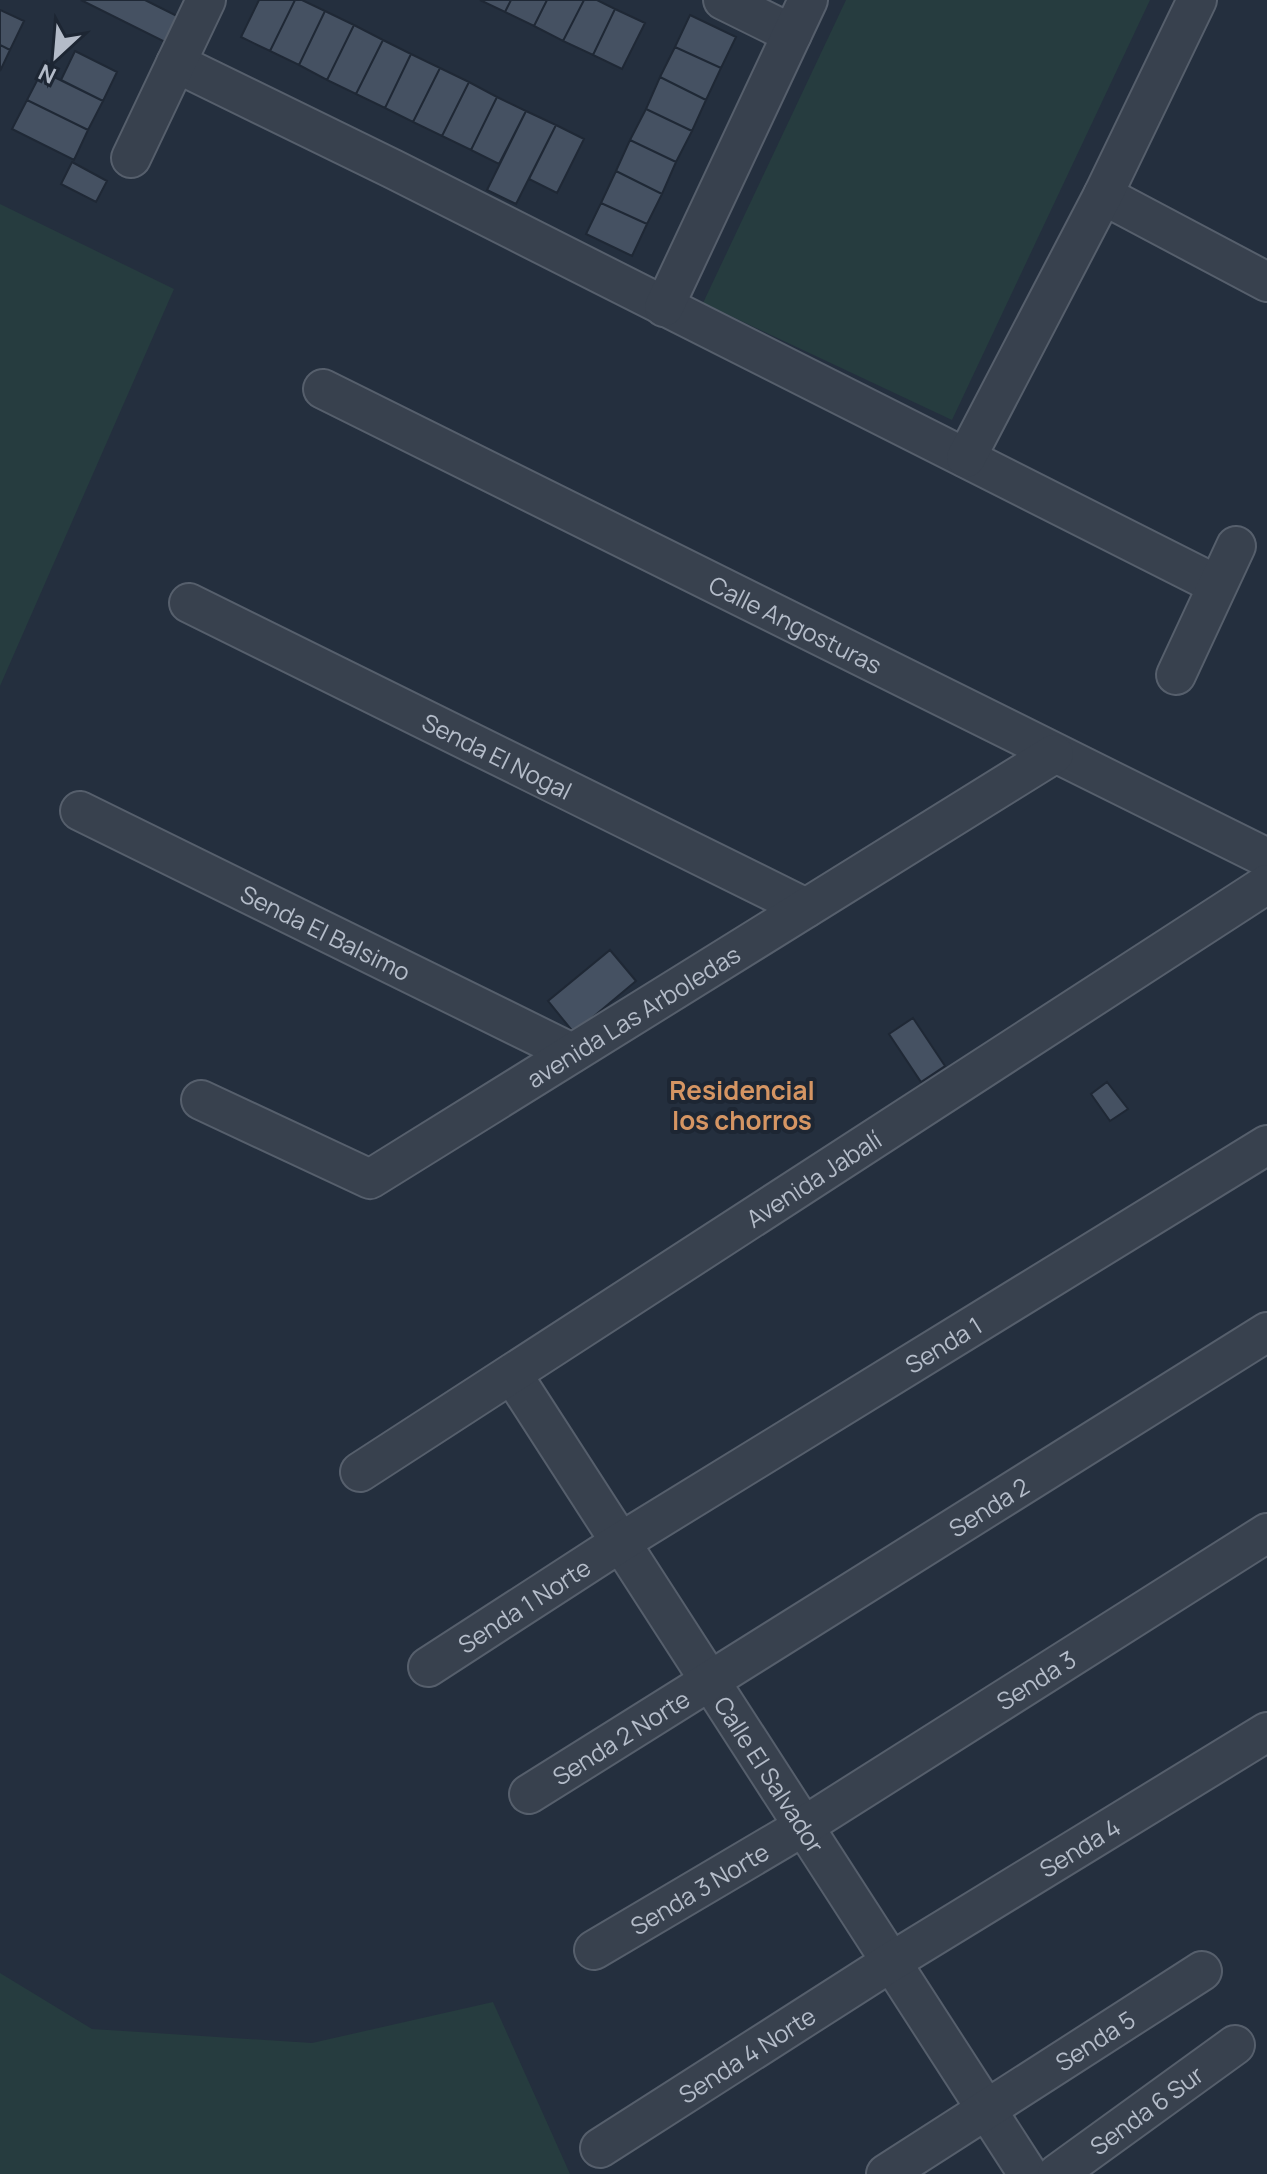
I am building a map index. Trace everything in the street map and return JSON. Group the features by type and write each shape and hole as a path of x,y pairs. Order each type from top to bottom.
{"street":[{"path":"131,158 206,0"},
{"path":"723,0 792,34"},
{"path":"664,307 808,0"},
{"path":"966,458 1103,195 1197,0"},
{"path":"176,63 1217,585"},
{"path":"1103,195 1267,282"},
{"name":"Calle Angosturas","path":"323,389 1267,858"},
{"path":"1176,675 1236,546"},
{"name":"Senda El Nogal","path":"189,603 806,908"},
{"name":"avenida Las Arboledas","path":"201,1100 370,1179 1054,754"},
{"name":"Senda El Balsimo","path":"80,811 572,1053"},
{"name":"Avenida Jabalí","path":"360,1472 1267,884"},
{"name":"Senda 1","path":"621,1542 1267,1145"},
{"name":"Senda 2","path":"710,1680 1267,1332"},
{"name":"Calle El Salvador","path":"512,1374 1028,2174"},
{"name":"Senda 3","path":"804,1826 1267,1533"},
{"name":"Senda 1 Norte","path":"428,1667 621,1542"},
{"name":"Senda 2 Norte","path":"529,1794 710,1680"},
{"name":"Senda 4","path":"891,1962 1267,1732"},
{"name":"Senda 3 Norte","path":"594,1950 804,1826"},
{"name":"Senda 4 Norte","path":"600,2148 891,1962"},
{"name":"Senda 5","path":"886,2174 1202,1971"},
{"name":"Senda 6 Sur","path":"1057,2174 1235,2045"}],"green space":[{"path":"846,0 1150,0 952,420 703,303"},
{"path":"0,204 174,289 0,686"},
{"path":"0,1973 92,2029 312,2043 493,2002 570,2174 0,2174"}],"building":[{"path":"81,0 145,0 181,18 169,44"},
{"path":"259,0 295,0 270,51 241,37"},
{"path":"295,0 302,0 325,11 299,65 270,51"},
{"path":"480,0 511,0 505,12"},
{"path":"511,0 547,0 534,26 505,12"},
{"path":"547,0 584,0 563,41 534,26"},
{"path":"584,0 597,0 615,9 593,55 563,41"},
{"path":"615,9 645,23 622,69 593,55"},
{"path":"0,10 24,21 10,50 0,45"},
{"path":"325,11 354,25 327,80 299,65"},
{"path":"690,15 736,37 721,68 675,47"},
{"path":"354,25 383,40 356,94 327,80"},
{"path":"383,40 411,54 385,108 356,94"},
{"path":"0,45 10,50 0,71"},
{"path":"675,47 721,68 706,100 660,77"},
{"path":"75,51 117,72 103,101 61,80"},
{"path":"411,54 440,68 413,122 385,108"},
{"path":"440,68 469,82 442,136 413,122"},
{"path":"42,71 103,101 88,130 27,100"},
{"path":"660,77 706,100 692,131 646,109"},
{"path":"469,82 497,97 471,150 442,136"},
{"path":"497,97 526,111 499,164 471,150"},
{"path":"27,100 88,130 74,160 12,129"},
{"path":"646,109 692,131 676,162 630,140"},
{"path":"526,111 556,125 516,204 487,190"},
{"path":"556,125 584,139 557,193 529,179"},
{"path":"630,140 676,162 662,194 616,171"},
{"path":"72,162 107,181 96,202 61,184"},
{"path":"616,171 662,194 647,224 601,203"},
{"path":"601,203 647,224 632,256 586,234"},
{"path":"610,950 636,981 574,1033 548,1001"},
{"path":"913,1018 945,1066 921,1082 889,1034"},
{"path":"1107,1082 1128,1109 1110,1121 1091,1094"}],"district":[{"name":"Residencial los chorros","path":"742,1105"}]}
